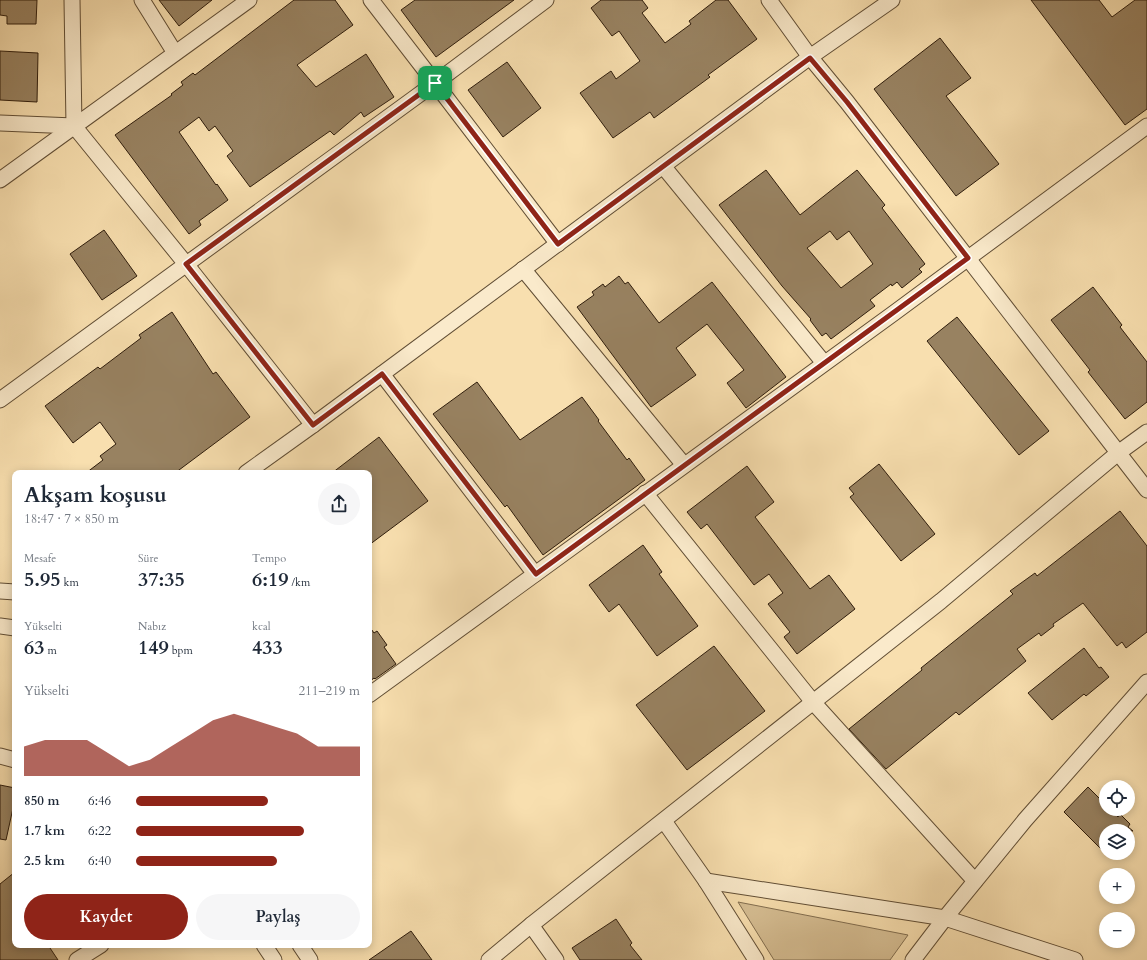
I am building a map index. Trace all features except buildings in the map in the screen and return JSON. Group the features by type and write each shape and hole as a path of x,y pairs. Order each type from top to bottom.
{"street":[{"path":"72,0 74,126 186,264 313,425"},
{"path":"142,0 175,53"},
{"path":"0,180 249,0"},
{"path":"371,0 558,244"},
{"path":"0,400 435,83 546,0"},
{"path":"769,0 810,58 847,102 1147,490"},
{"path":"250,470 810,58 892,0"},
{"path":"0,124 74,126"},
{"path":"372,693 824,364 1147,126"},
{"path":"663,166 824,364"},
{"path":"524,269 684,465"},
{"path":"382,374 536,574"},
{"path":"489,960 941,601 1118,453 1147,432"},
{"path":"646,493 813,702 975,881"},
{"path":"0,591 12,592"},
{"path":"0,626 12,628"},
{"path":"913,960 945,918 1025,820 1147,682"},
{"path":"0,756 12,759"},
{"path":"664,821 706,881 756,960"},
{"path":"706,881 945,918 1075,960"},
{"path":"532,925 556,960"},
{"path":"77,960 96,948"},
{"path":"266,948 274,960"},
{"path":"302,948 310,960"}],"shaded area":[{"path":"738,902 908,935 890,960 774,960"}],"route":[{"path":"810,58 847,102 968,258 536,574 382,374 313,425 186,264 435,83 558,244 810,58"}]}
